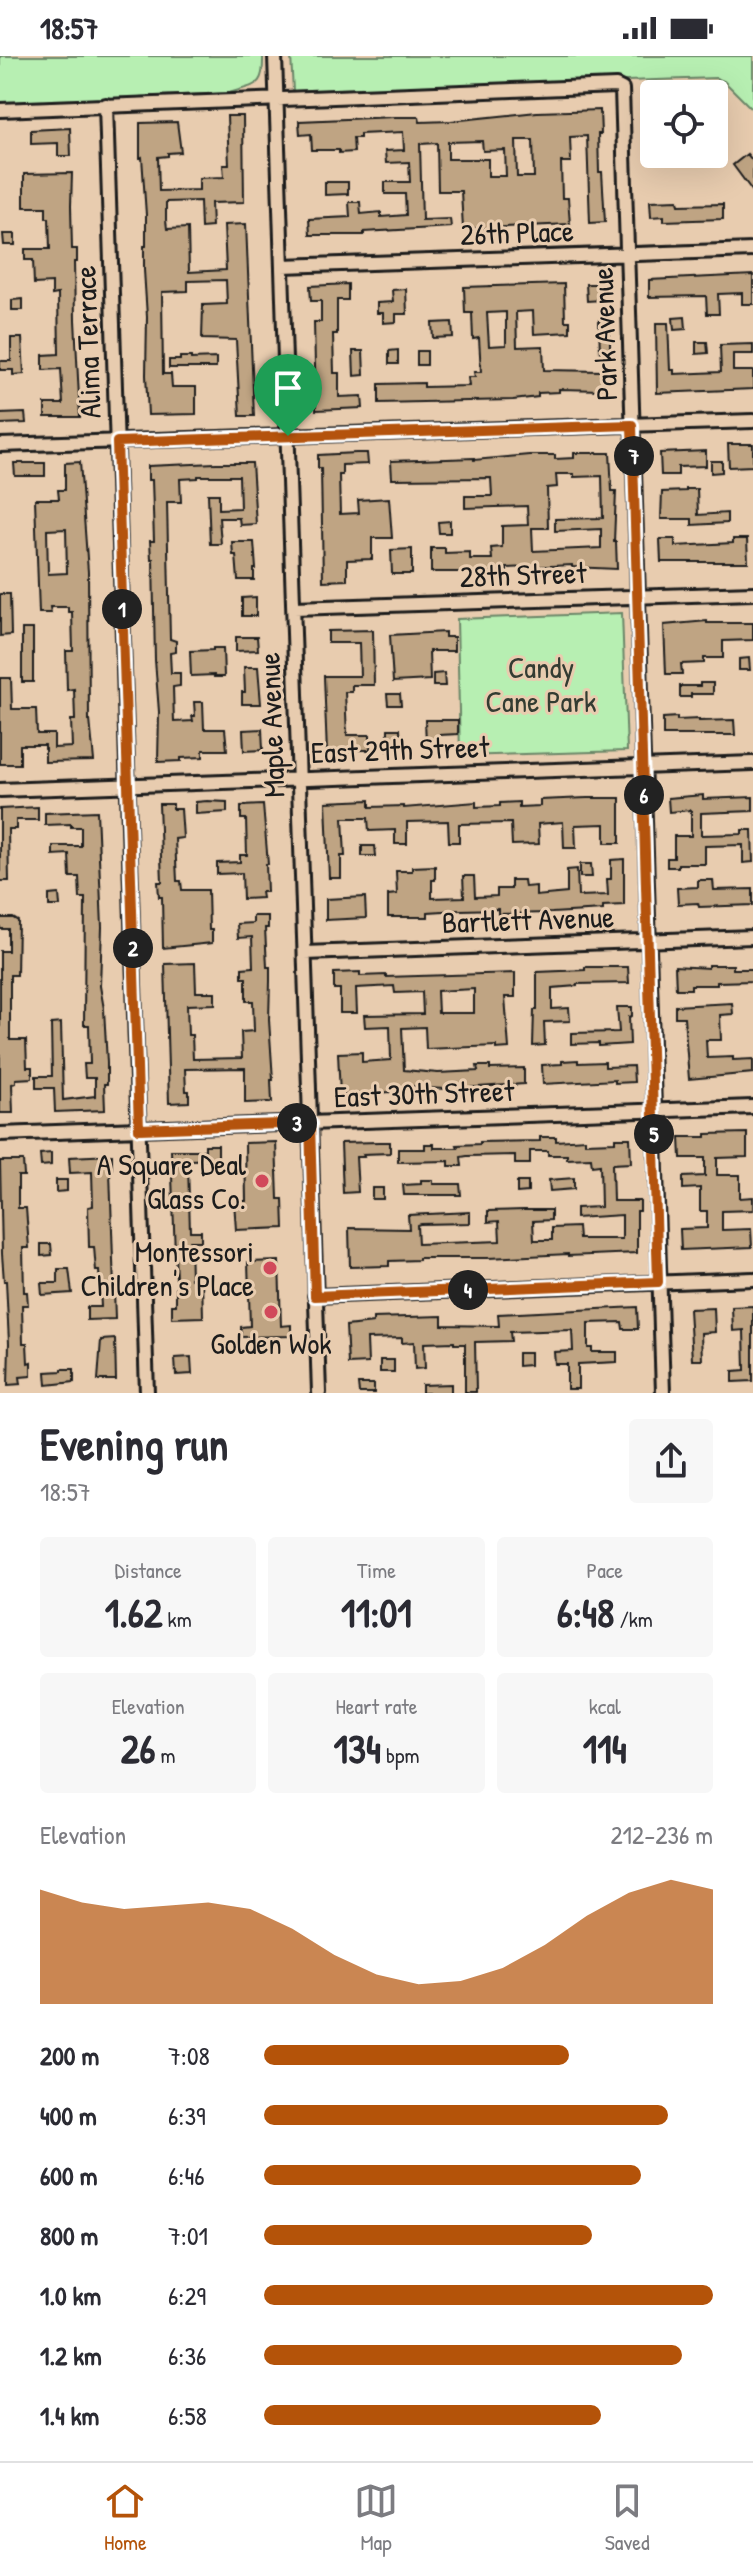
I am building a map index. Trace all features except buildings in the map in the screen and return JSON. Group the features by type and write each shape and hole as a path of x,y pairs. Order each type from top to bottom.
{"street":[{"name":"Maple Avenue","path":"275,56 319,1393"},
{"name":"Park Avenue","path":"276,98 616,86 622,89 663,1393"},
{"path":"0,110 276,98"},
{"name":"Alima Terrace","path":"106,105 147,1393"},
{"name":"26th Place","path":"282,266 753,250"},
{"path":"0,445 753,421"},
{"name":"28th Street","path":"294,608 753,593"},
{"name":"East 29th Street","path":"0,790 753,763"},
{"name":"Bartlett Avenue","path":"305,953 753,937"},
{"name":"East 30th Street","path":"0,1134 753,1107"},
{"path":"315,1296 753,1279"}],"green space":[{"path":"0,56 263,56 263,66 256,83 229,93 0,103"},
{"path":"291,56 753,56 753,110 728,85 728,80 716,78 293,91"},
{"name":"Candy Cane Park","path":"622,613 627,751 460,756 457,619"}],"place":[{"name":"A Square Deal Glass Co.","path":"262,1181"},
{"name":"Montessori Children's Place","path":"270,1268"},
{"name":"Golden Wok","path":"271,1312"}],"route":[{"path":"632,425 658,1282 315,1296 310,1123 139,1129 117,442 288,436 632,425"}]}
